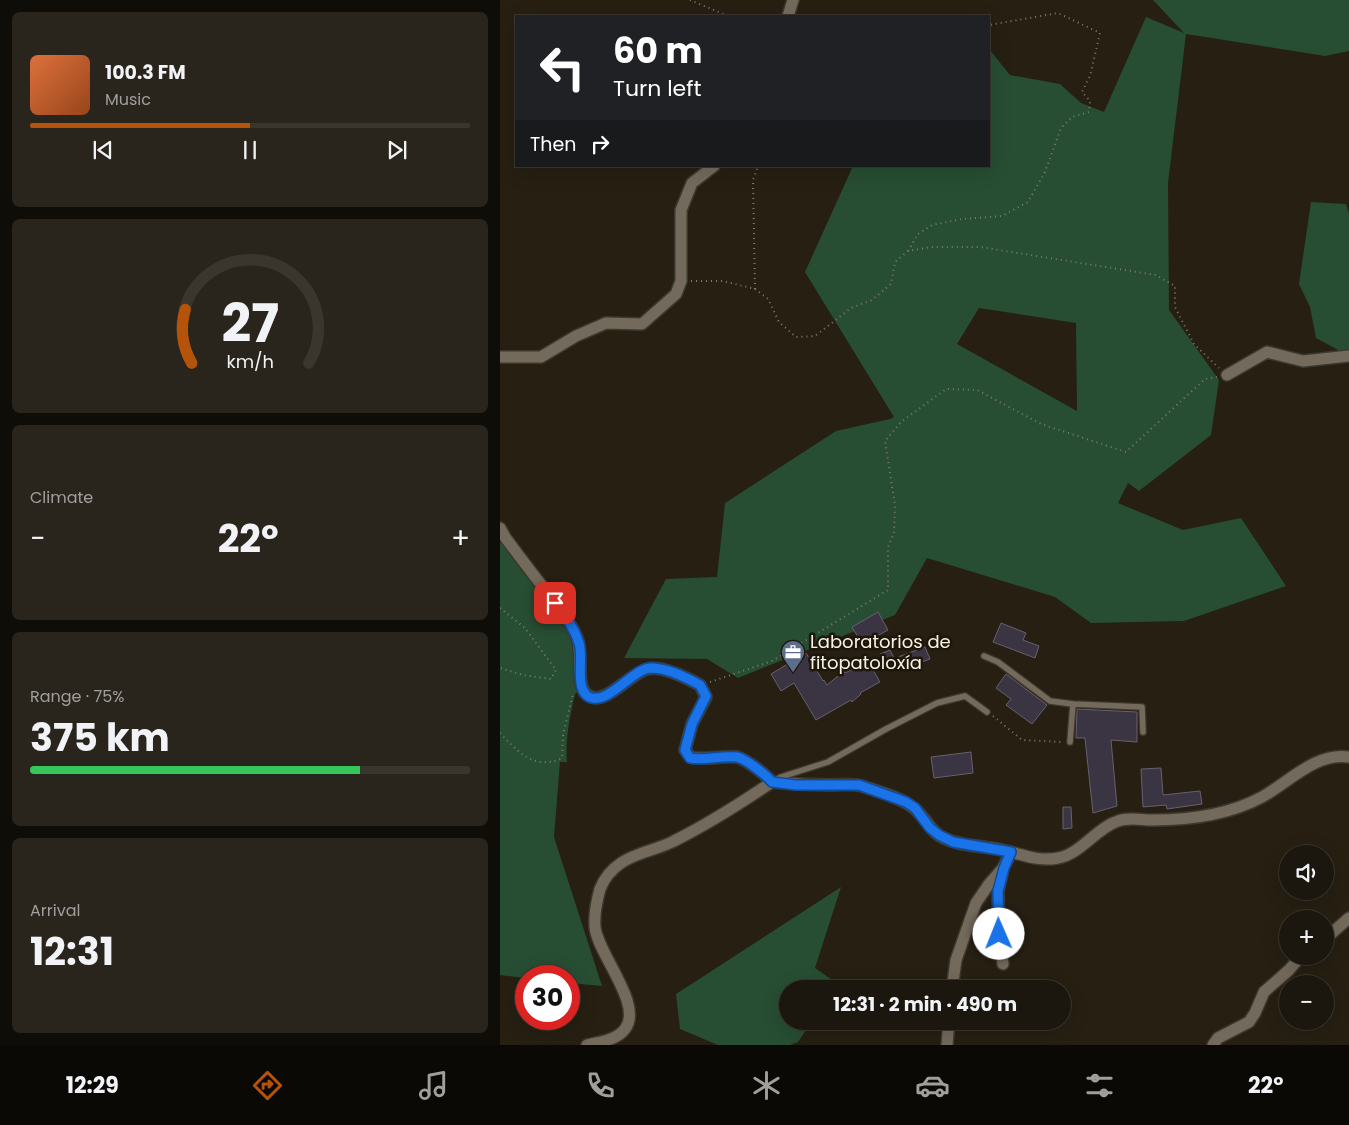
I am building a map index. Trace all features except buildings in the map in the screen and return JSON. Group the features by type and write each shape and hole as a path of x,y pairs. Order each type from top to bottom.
{"street":[{"path":"788,15 793,0"},
{"path":"500,357 541,357 576,336 606,322 642,324 676,294 681,281 681,210 692,183 713,167"},
{"path":"1227,375 1267,352 1302,361 1349,356"},
{"path":"500,528 572,624 580,645 582,691 589,697 596,699 619,687 638,672 648,668 675,673 700,685 706,696 692,724 685,750 690,758 737,757 772,782 796,785 859,785 906,802 915,808 930,828 953,842 1011,852 1022,856 1045,859 1059,858 1070,854 1118,821 1127,819 1153,820 1208,817 1260,798 1321,760 1333,756 1349,757"},
{"path":"587,1045 616,1036 625,1030 629,1022 629,1010 623,991 598,940 595,928 596,908 600,890 606,879 621,863 684,836 772,782"},
{"path":"1003,964 999,934 998,891 1004,868 1011,852"},
{"path":"953,980 956,960 976,902 1004,868"},
{"path":"1334,931 1349,918"},
{"path":"1214,1045 1218,1038 1249,1022 1264,992 1293,965"},
{"path":"947,1045 948,1030"}],"lane":[{"path":"984,656 998,662 1050,701 1142,707 1143,732"},
{"path":"772,782 781,777 828,762 937,703 965,696 988,712"},
{"path":"1070,742 1073,704"}],"path":[{"path":"690,0 726,15"},
{"path":"681,281 723,281 755,289 768,299 779,322 796,337 816,336 851,308 872,300 891,284 895,262 908,251 918,234 932,225 962,219 1002,216 1028,202 1046,172 1061,128 1072,117 1088,112 1090,101 1082,92 1090,76 1100,33 1058,13 990,25"},
{"path":"755,289 753,180 758,167"},
{"path":"908,251 932,247 980,247 1156,275 1175,286 1175,307 1194,344 1227,375"},
{"path":"700,685 772,661 888,590 888,547 894,532 894,505 885,441 900,422 946,389 977,390 1040,424 1126,452 1204,379 1227,375"},
{"path":"500,608 525,628 556,670 551,679 523,675 500,668"},
{"path":"500,733 512,746 529,759 545,764 562,758 563,735 571,697 580,676"},
{"path":"988,712 1022,740 1070,742"}],"green space":[{"path":"1153,0 1349,0 1349,51 1325,56 1186,34 1168,183 1169,310 1219,380 1211,435 1139,491 1128,483 1118,503 1183,530 1241,518 1286,586 1184,621 1091,623 1055,597 927,558 895,615 738,678 707,659 624,658 666,579 717,577 725,503 836,431 894,417 805,272 853,167 990,167 990,50 1010,75 1060,84 1081,103 1104,112 1146,17 1184,33","holes":["979,308 1076,323 1077,411 957,344"]},
{"path":"1311,202 1346,204 1349,214 1349,351 1340,351 1316,338 1310,307 1299,284"},
{"path":"500,529 579,646 579,691 575,694 567,736 567,762 560,762 554,837 602,986 580,984 580,965 515,965 515,977 500,975"},
{"path":"841,887 815,968 832,980 779,980 779,1030 806,1030 798,1042 790,1045 718,1045 680,1029 676,994"}],"place":[{"name":"Laboratorios de fitopatoloxía","path":"793,673"}],"route":[{"path":"555,603 572,624 580,645 580,684 582,691 589,697 596,699 601,697 619,687 638,672 648,668 675,673 700,685 706,696 692,724 685,750 690,758 737,757 772,782 796,785 859,785 906,802 915,808 930,828 953,842 1011,852 1004,868 998,891 999,934"}]}
